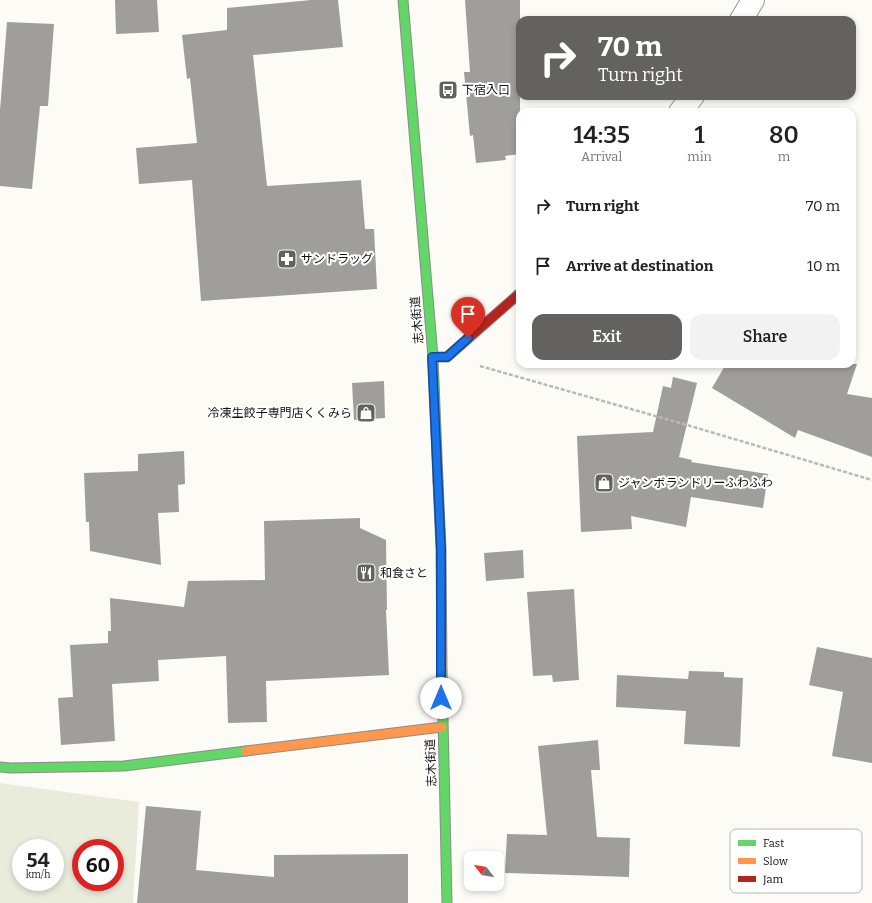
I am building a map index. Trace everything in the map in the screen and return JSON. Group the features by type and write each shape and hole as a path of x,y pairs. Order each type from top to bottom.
{"main road":[{"name":"志木街道","path":"403,0 432,357 441,549 442,728 447,903"},
{"path":"432,357 447,357 516,297"},
{"path":"0,767 124,766 442,728"}],"street":[{"path":"744,16 753,0"},
{"path":"683,108 690,100"}],"path":[{"path":"447,357 687,425 872,480"}],"green space":[{"path":"0,783 139,802 133,903 0,903"}],"building":[{"path":"115,0 157,0 159,32 116,34"},
{"path":"311,0 338,0 343,47 253,55 267,186 361,180 365,229 374,229 377,289 201,301 192,180 139,184 136,148 197,143 190,78 187,79 182,35 227,30 227,8"},
{"path":"465,0 520,0 520,16 516,16 516,100 520,100 520,108 516,108 516,155 505,156 506,160 476,163 473,135 470,136 464,72 470,72"},
{"path":"7,22 54,24 48,106 40,106 32,189 0,186 0,110"},
{"path":"724,368 856,368 847,394 872,398 872,457 798,430 795,438 712,388"},
{"path":"673,377 697,383 679,457 692,460 691,462 768,474 763,508 691,497 686,527 631,516 632,529 581,532 577,436 653,432 663,386 671,388"},
{"path":"384,381 385,418 354,420 352,383"},
{"path":"184,451 185,484 178,485 179,512 158,513 161,565 90,551 89,522 86,522 84,473 138,471 138,454"},
{"path":"360,518 360,528 386,540 386,610 389,675 266,681 267,722 228,723 226,656 158,660 159,681 112,684 115,741 61,745 58,698 73,697 70,645 108,643 108,631 111,631 110,598 184,607 188,581 265,580 264,521"},
{"path":"523,550 524,578 486,581 484,553"},
{"path":"574,589 579,680 553,682 552,675 533,676 527,592"},
{"path":"817,647 872,658 872,763 832,756 843,692 809,685"},
{"path":"689,671 724,672 724,677 743,678 740,747 684,744 686,711 616,707 617,675 688,679"},
{"path":"598,740 600,770 591,770 597,837 630,838 629,877 505,873 507,834 547,835 538,746"},
{"path":"146,806 201,811 196,870 274,877 274,855 408,854 408,903 137,903"}],"traffic: fast":[{"path":"403,0 433,357 438,481"},
{"path":"442,672 447,903"},
{"path":"0,767 124,766 246,751"}],"traffic: slow":[{"path":"438,481 441,549 442,672"},
{"path":"246,751 442,727"}],"traffic: jam":[{"path":"433,357 447,357 516,297"}],"place":[{"name":"下宿入口","path":"448,90"},
{"name":"サンドラッグ","path":"287,259"},
{"name":"冷凍生餃子専門店くくみら","path":"366,413"},
{"name":"ジャンボランドリーふわふわ","path":"604,483"},
{"name":"和食さと","path":"366,573"}],"route":[{"path":"441,698 441,549 432,357 447,357 468,338"}]}
